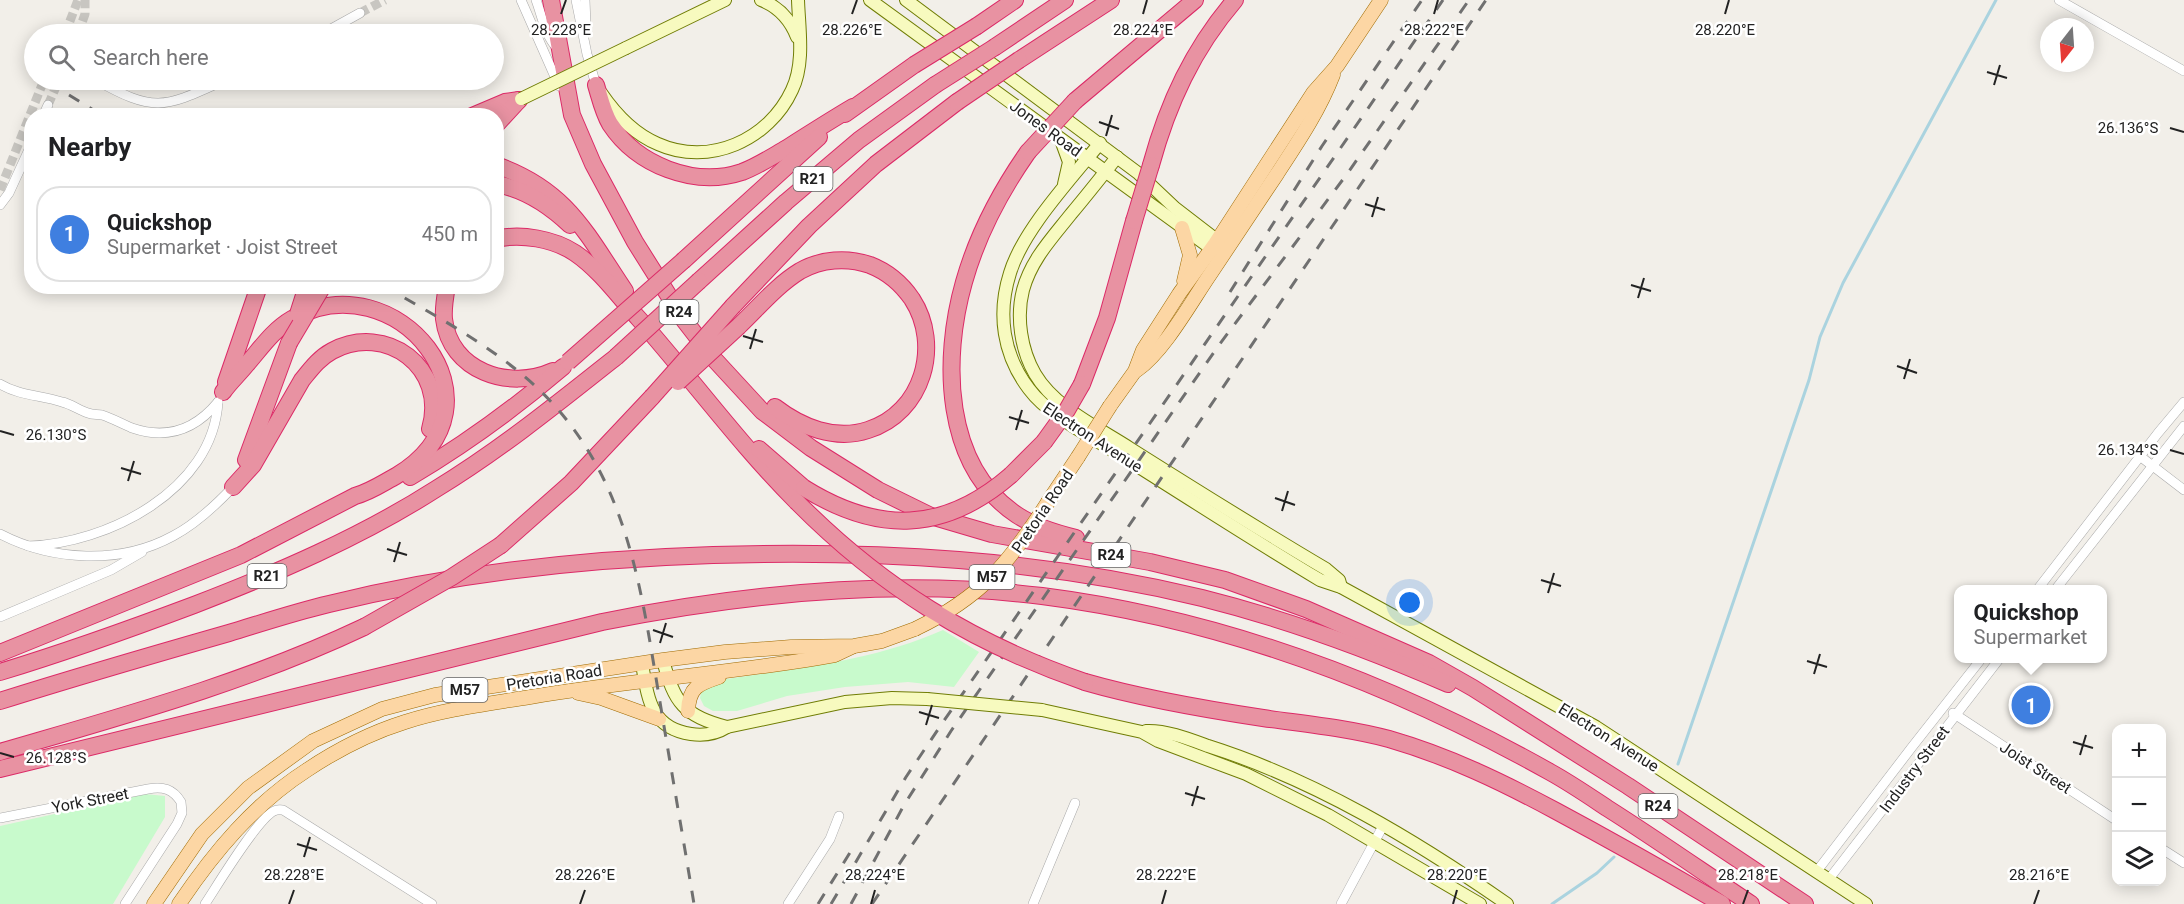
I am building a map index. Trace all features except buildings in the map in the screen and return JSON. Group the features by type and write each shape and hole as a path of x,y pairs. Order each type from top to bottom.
{"highway":[{"path":"551,0 572,115"},
{"path":"992,15 1006,0"},
{"path":"596,85 610,123 637,154 665,169 704,176 725,176 744,171 774,156 1015,0"},
{"name":"R21","path":"0,672 46,658 236,589 367,529 436,490 513,437 616,357 786,202 859,140 935,85 1065,0"},
{"name":"R21","path":"656,398 733,306 809,226 876,164 957,102 1111,0"},
{"path":"1195,0 1075,101 1028,153 1002,193 977,244 956,315 952,346 954,402 960,435 972,464 989,490 1002,504 1020,517 1041,528 1077,539 1165,559 1225,580"},
{"path":"800,495 870,518 901,521 933,518 963,508 980,499 1011,475 1044,442 1082,384 1104,328 1170,103 1204,42 1235,0"},
{"path":"491,108 520,99"},
{"path":"504,116 520,99"},
{"path":"0,653 241,555 280,543 385,491 425,468 519,405 853,107"},
{"name":"R24","path":"572,115 593,165 635,242 684,320 729,376 762,411 811,447 878,490 931,516 992,534 1150,562 1225,580 1306,609 1419,658 1465,683 1638,793 1805,904"},
{"path":"504,169 544,188 560,201 573,215 606,262"},
{"path":"504,186 518,190 560,215 606,262"},
{"path":"504,238 536,239 556,244 575,253 607,283 665,348"},
{"path":"0,752 226,683 316,649 364,627 452,578 501,545 572,483 639,411 800,272 826,261 851,261 879,269 890,275 906,290 920,313 927,337 926,359 919,384 907,403 890,418 868,430 838,434 810,428 787,416 729,376"},
{"name":"R24","path":"606,262 665,348 766,471 800,495 853,555 882,578 933,612 978,638 1018,657 1085,682 1129,694 1348,730 1418,748 1480,772 1512,788 1605,837 1722,904"},
{"path":"221,397 257,294"},
{"path":"233,487 260,426 304,294"},
{"path":"289,343 318,294"},
{"path":"446,294 444,321 448,333 453,345 476,368 492,376 508,380 541,376 565,365"},
{"path":"221,397 275,330 310,310 333,306 368,309 397,320 411,330 432,353 444,380 445,406 439,430 428,449 412,465 370,491 355,496 241,555"},
{"path":"233,487 253,465 302,380 312,367 332,351 343,347 370,343 385,345 405,353 424,372 433,395 432,420 427,436 417,451 403,463 364,487 355,496"},
{"path":"0,701 329,604 399,589 563,564 646,557 764,553 928,557 1127,581 1266,615 1345,642 1414,669 1510,712"},
{"path":"0,769 591,624 665,609 733,599 804,593 941,589 994,592 1080,602 1213,631 1288,653 1357,679 1476,732 1554,774 1750,904"}],"main road":[{"path":"520,99 722,2 732,0"},
{"path":"761,0 774,6 785,15 800,44"},
{"path":"596,85 623,120 641,135 658,144 681,151 696,152 725,148 741,142 762,130 783,106 795,83 800,44 798,0"},
{"name":"Jones Road","path":"870,0 1130,191 1182,228 1219,249"},
{"name":"Jones Road","path":"906,0 1138,173 1219,249"},
{"name":"Pretoria Road","path":"154,904 202,834 248,788 292,754 382,709 416,699 663,660 791,647 854,646 882,641 939,618 958,605 990,580 1021,544 1135,371 1143,350 1179,294 1219,249 1299,141 1325,96 1337,66 1381,0"},
{"path":"1060,139 1069,162 1060,193"},
{"name":"Electron Avenue","path":"1100,143 1023,244 1010,271 1006,287 1003,315 1005,339 1014,364 1038,401 1170,488 1320,580 1341,587 1587,722 1866,904"},
{"name":"Electron Avenue","path":"1117,157 1040,252 1026,279 1019,316 1024,348 1035,374 1045,387 1067,407 1176,478 1326,569 1339,580 1341,587"},
{"path":"1087,194 1106,186 1130,191"},
{"path":"1179,294 1190,260 1188,244 1182,228"},
{"name":"Pretoria Road","path":"1135,371 1145,364 1166,338 1219,249"},
{"name":"Pretoria Road","path":"179,904 219,848 248,818 287,784 361,739 405,722 456,710 569,691 835,655 854,646"},
{"path":"663,660 672,690 688,711 704,720 728,727"},
{"path":"642,664 650,705 658,719"},
{"path":"688,711 691,693 698,684 747,668"},
{"path":"569,691 601,698 658,719 678,731 696,735 712,734 728,727 845,702 892,698 927,699 1042,711 1142,732 1158,741 1246,774 1290,794 1480,904"},
{"path":"1142,732 1151,731 1179,736 1271,768 1335,798 1507,904"}],"street":[{"path":"536,0 551,42 561,51"},
{"path":"2059,0 2184,71"},
{"path":"521,1 572,115"},
{"path":"583,1 585,42 596,85"},
{"path":"341,24 360,14"},
{"path":"115,90 150,103 165,104 202,90"},
{"path":"0,205 9,193 24,160"},
{"path":"0,384 19,393 62,402 90,414 101,415 143,431 162,434 186,429 205,417 221,397"},
{"path":"0,528 25,545 51,545 72,541 131,518 165,497 183,479 207,447 217,421 221,397"},
{"path":"2041,585 2184,402"},
{"path":"2059,585 2184,426"},
{"path":"2141,457 2184,490"},
{"path":"0,617 111,570 175,535 209,511 233,487"},
{"path":"0,534 25,545 60,554 81,556 121,554 152,546"},
{"name":"Industry Street","path":"1818,871 1871,799 1978,663"},
{"name":"Industry Street","path":"1829,879 1996,663"},
{"name":"Joist Street","path":"1944,707 2112,817"},
{"name":"York Street","path":"0,818 157,787 169,790 178,797 182,807 180,819 125,904"},
{"path":"1871,799 1884,809"},
{"path":"1033,904 1076,803"},
{"path":"205,904 253,833 271,812 283,810 432,904"},
{"path":"788,904 830,839 839,816"},
{"path":"1341,904 1383,826"},
{"path":"2166,852 2184,863"}],"green space":[{"path":"943,630 979,652 954,687 908,682 845,687 787,696 737,711 713,711 704,706 700,698 702,688 713,681 859,657 916,641"},
{"path":"145,794 165,796 165,817 113,904 0,904 0,826"}],"waterway":[{"path":"1678,764 1809,380 1820,337 1843,283 1996,0"},
{"path":"1552,904 1597,873 1614,857"}],"tunnel":[{"path":"69,24 78,0"},
{"path":"82,24 85,14 85,0"},
{"path":"360,13 385,0"},
{"path":"33,108 40,90"},
{"path":"48,105 55,90"},
{"path":"0,190 24,130"}],"railway":[{"path":"1230,292 1322,146 1422,0"},
{"path":"831,904 906,777 941,725 1443,0"},
{"path":"851,904 904,805 951,731 1219,345 1347,174 1469,0"},
{"path":"872,904 1486,0"},
{"path":"69,95 90,108"},
{"path":"398,294 496,354 537,387 580,438 601,473 629,546 639,584 694,904"},
{"path":"818,904 856,843"}],"place":[{"name":"Quickshop","path":"2031,705"}]}
